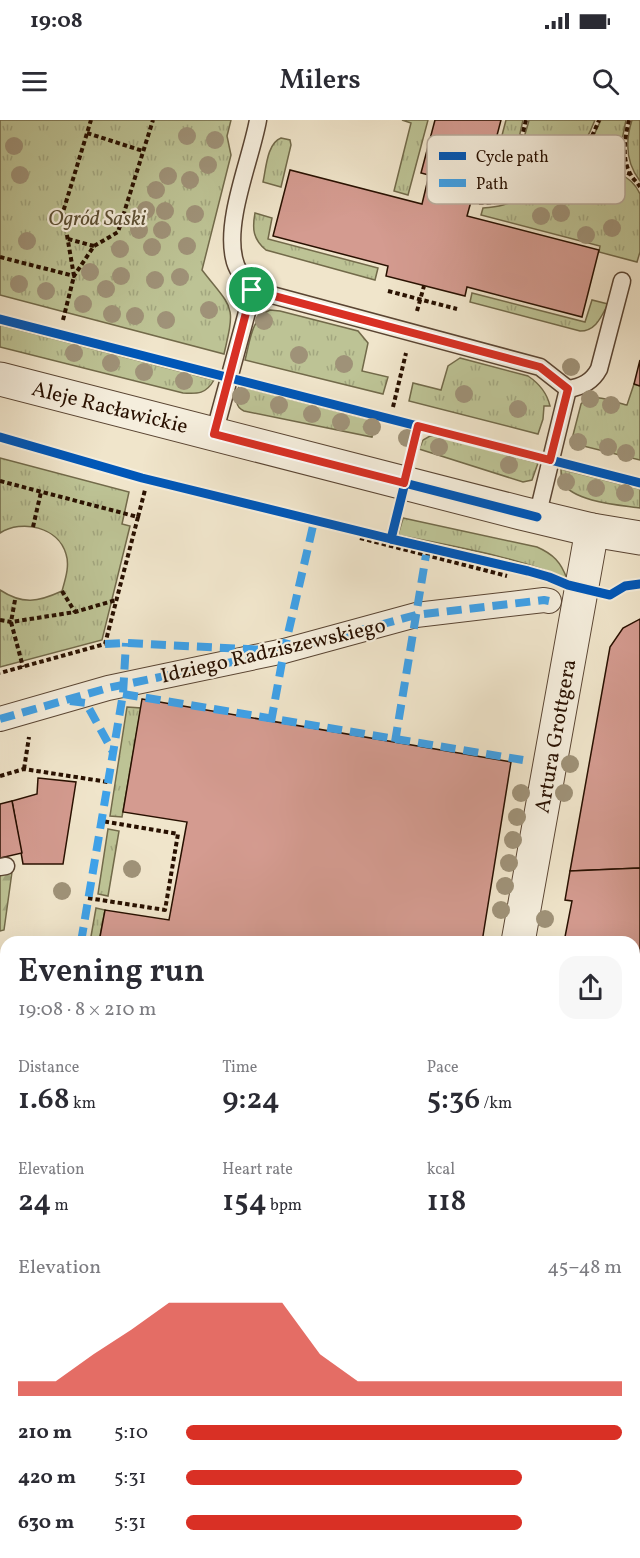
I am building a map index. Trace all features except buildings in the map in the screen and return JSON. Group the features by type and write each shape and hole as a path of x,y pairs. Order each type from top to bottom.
{"street":[{"name":"Aleje Racławickie","path":"0,379 537,517 640,538"},
{"name":"Artura Grottgera","path":"519,936 592,530"},
{"name":"Idziego Radziszewskiego","path":"0,719 108,688 284,651 416,615 549,601"}],"lane":[{"path":"258,120 235,217 233,238 234,258 241,276 252,290 540,367 568,389 580,387 594,378 599,369 622,281"},
{"path":"214,434 252,290"},
{"path":"537,517 568,389"}],"path":[{"path":"74,276 63,212 91,120"},
{"path":"63,320 74,276 94,246 118,232 153,120"},
{"path":"522,135 526,120"},
{"path":"592,135 599,120"},
{"path":"628,120 625,160 630,174 640,187"},
{"path":"87,133 143,151"},
{"path":"625,172 630,174"},
{"path":"68,239 94,246"},
{"path":"0,257 74,276"},
{"path":"419,302 424,286"},
{"path":"388,291 419,302 457,309"},
{"path":"393,406 411,333"},
{"path":"0,481 138,517"},
{"path":"0,674 105,644 145,490"},
{"path":"33,528 41,492"},
{"path":"350,529 512,572"},
{"path":"360,538 512,572"},
{"path":"62,591 75,612"},
{"path":"15,600 10,622 23,667"},
{"path":"0,620 10,622 75,612 117,600"},
{"path":"0,776 24,769 108,783"},
{"path":"88,898 165,910 178,834 102,821"}],"green space":[{"name":"Ogród Saski","path":"0,120 231,120 227,136 231,155 202,270 229,308 230,325 224,354 0,295"},
{"path":"402,120 428,120 408,195 394,191 411,123"},
{"path":"506,120 523,120 520,135 502,135"},
{"path":"529,120 595,120 588,135 525,135"},
{"path":"601,120 626,120 623,135 594,135"},
{"path":"632,120 640,120 640,181 629,160 628,136"},
{"path":"281,138 290,140 291,145 281,187 263,182 270,151 276,141"},
{"path":"625,177 631,181 640,194 640,252 637,262 599,252 600,246 481,215 483,208 506,204 625,204"},
{"path":"255,213 272,218 268,239 378,268 375,280 266,250 258,242 255,233"},
{"path":"472,293 585,322 592,300 608,304 594,326 580,331 470,302"},
{"path":"270,310 358,331 368,343 362,371 388,377 383,394 245,360 255,325"},
{"path":"0,325 214,380 208,388 201,392 183,393 0,347"},
{"path":"460,358 528,376 536,382 545,393 550,406 544,406 538,434 409,401 413,383 441,390 448,366"},
{"path":"634,384 640,386 640,460 575,444 576,440 572,439 581,404 591,398 597,398 627,405"},
{"path":"239,386 376,421 372,437 244,411 237,404"},
{"path":"430,436 538,463 532,480 523,482 419,449 423,440"},
{"path":"0,458 129,492 122,524 130,526 102,640 0,667 0,590 23,600 53,595 62,591 67,563 62,545 47,532 28,526 0,533"},
{"path":"561,469 640,489 640,508 598,502 577,494 563,483"},
{"path":"403,518 537,547 556,559 567,579 506,558 398,535"},
{"path":"127,707 141,708 122,817 110,816"},
{"path":"108,829 119,831 108,896 98,894"},
{"path":"12,872 4,930 0,931 0,875"},
{"path":"96,908 105,910 100,936 91,936"}],"marked path":[{"path":"271,722 284,651 313,526"},
{"path":"395,742 426,555"},
{"path":"0,719 108,688 284,651 416,615 549,601"},
{"path":"82,936 123,694 126,643"},
{"path":"105,644 266,650"},
{"path":"123,694 523,760"},
{"path":"70,701 86,703 113,752"}],"cycle path":[{"path":"0,319 640,483"},
{"path":"419,426 391,539 528,571 568,585 610,595 625,586 640,584"},
{"path":"214,434 537,517"},
{"path":"0,437 142,478 391,539"}],"route":[{"path":"252,290 540,367 568,389 550,460 418,426 404,483 214,434 252,290"}]}
